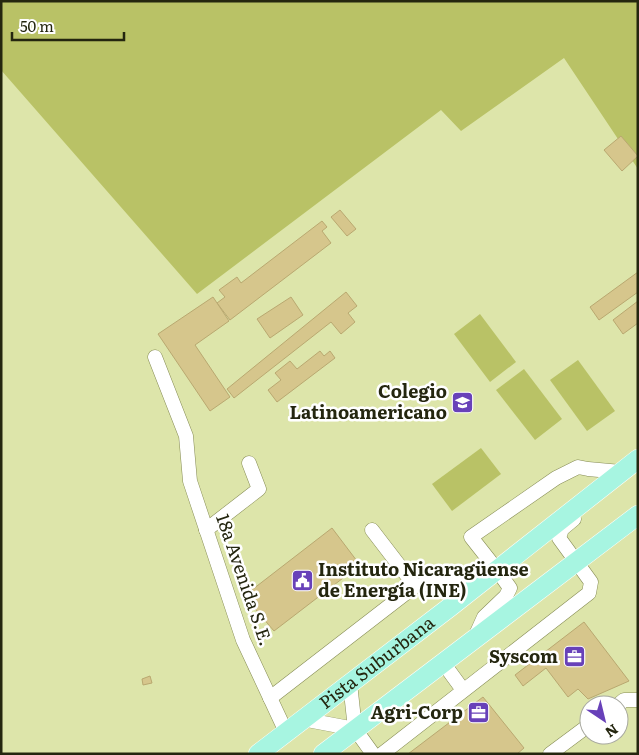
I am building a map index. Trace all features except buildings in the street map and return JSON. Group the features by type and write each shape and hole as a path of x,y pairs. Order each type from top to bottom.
{"main road":[{"name":"Pista Suburbana","path":"258,754 638,459"},
{"path":"323,754 638,515"}],"street":[{"name":"18a Avenida S.E.","path":"155,357 186,436 190,482 206,530 237,642 270,698 286,732"},
{"path":"206,530 259,489 249,463"},
{"path":"382,754 589,593 591,582 559,538 562,529 624,479 638,463"},
{"path":"474,640 484,616 506,596 510,588 471,537 556,478 578,467 621,472"},
{"path":"372,530 415,586"},
{"path":"270,698 415,586 497,570"},
{"path":"444,664 463,690"},
{"path":"350,683 355,729 373,754"},
{"path":"302,720 355,729"},
{"path":"550,754 579,732"}],"green space":[{"path":"1,1 638,1 638,169 564,58 461,131 441,110 197,294 1,70"},
{"path":"480,314 516,362 490,382 454,334"},
{"path":"578,360 615,411 587,431 550,380"},
{"path":"524,369 562,419 535,440 496,390"},
{"path":"481,448 501,474 452,511 432,484"}],"place":[{"name":"Colegio Latinoamericano","path":"463,402"},
{"name":"Instituto Nicaragüense de Energía (INE)","path":"302,580"},
{"name":"Syscom","path":"574,657"},
{"name":"Agri-Corp","path":"479,713"}]}
